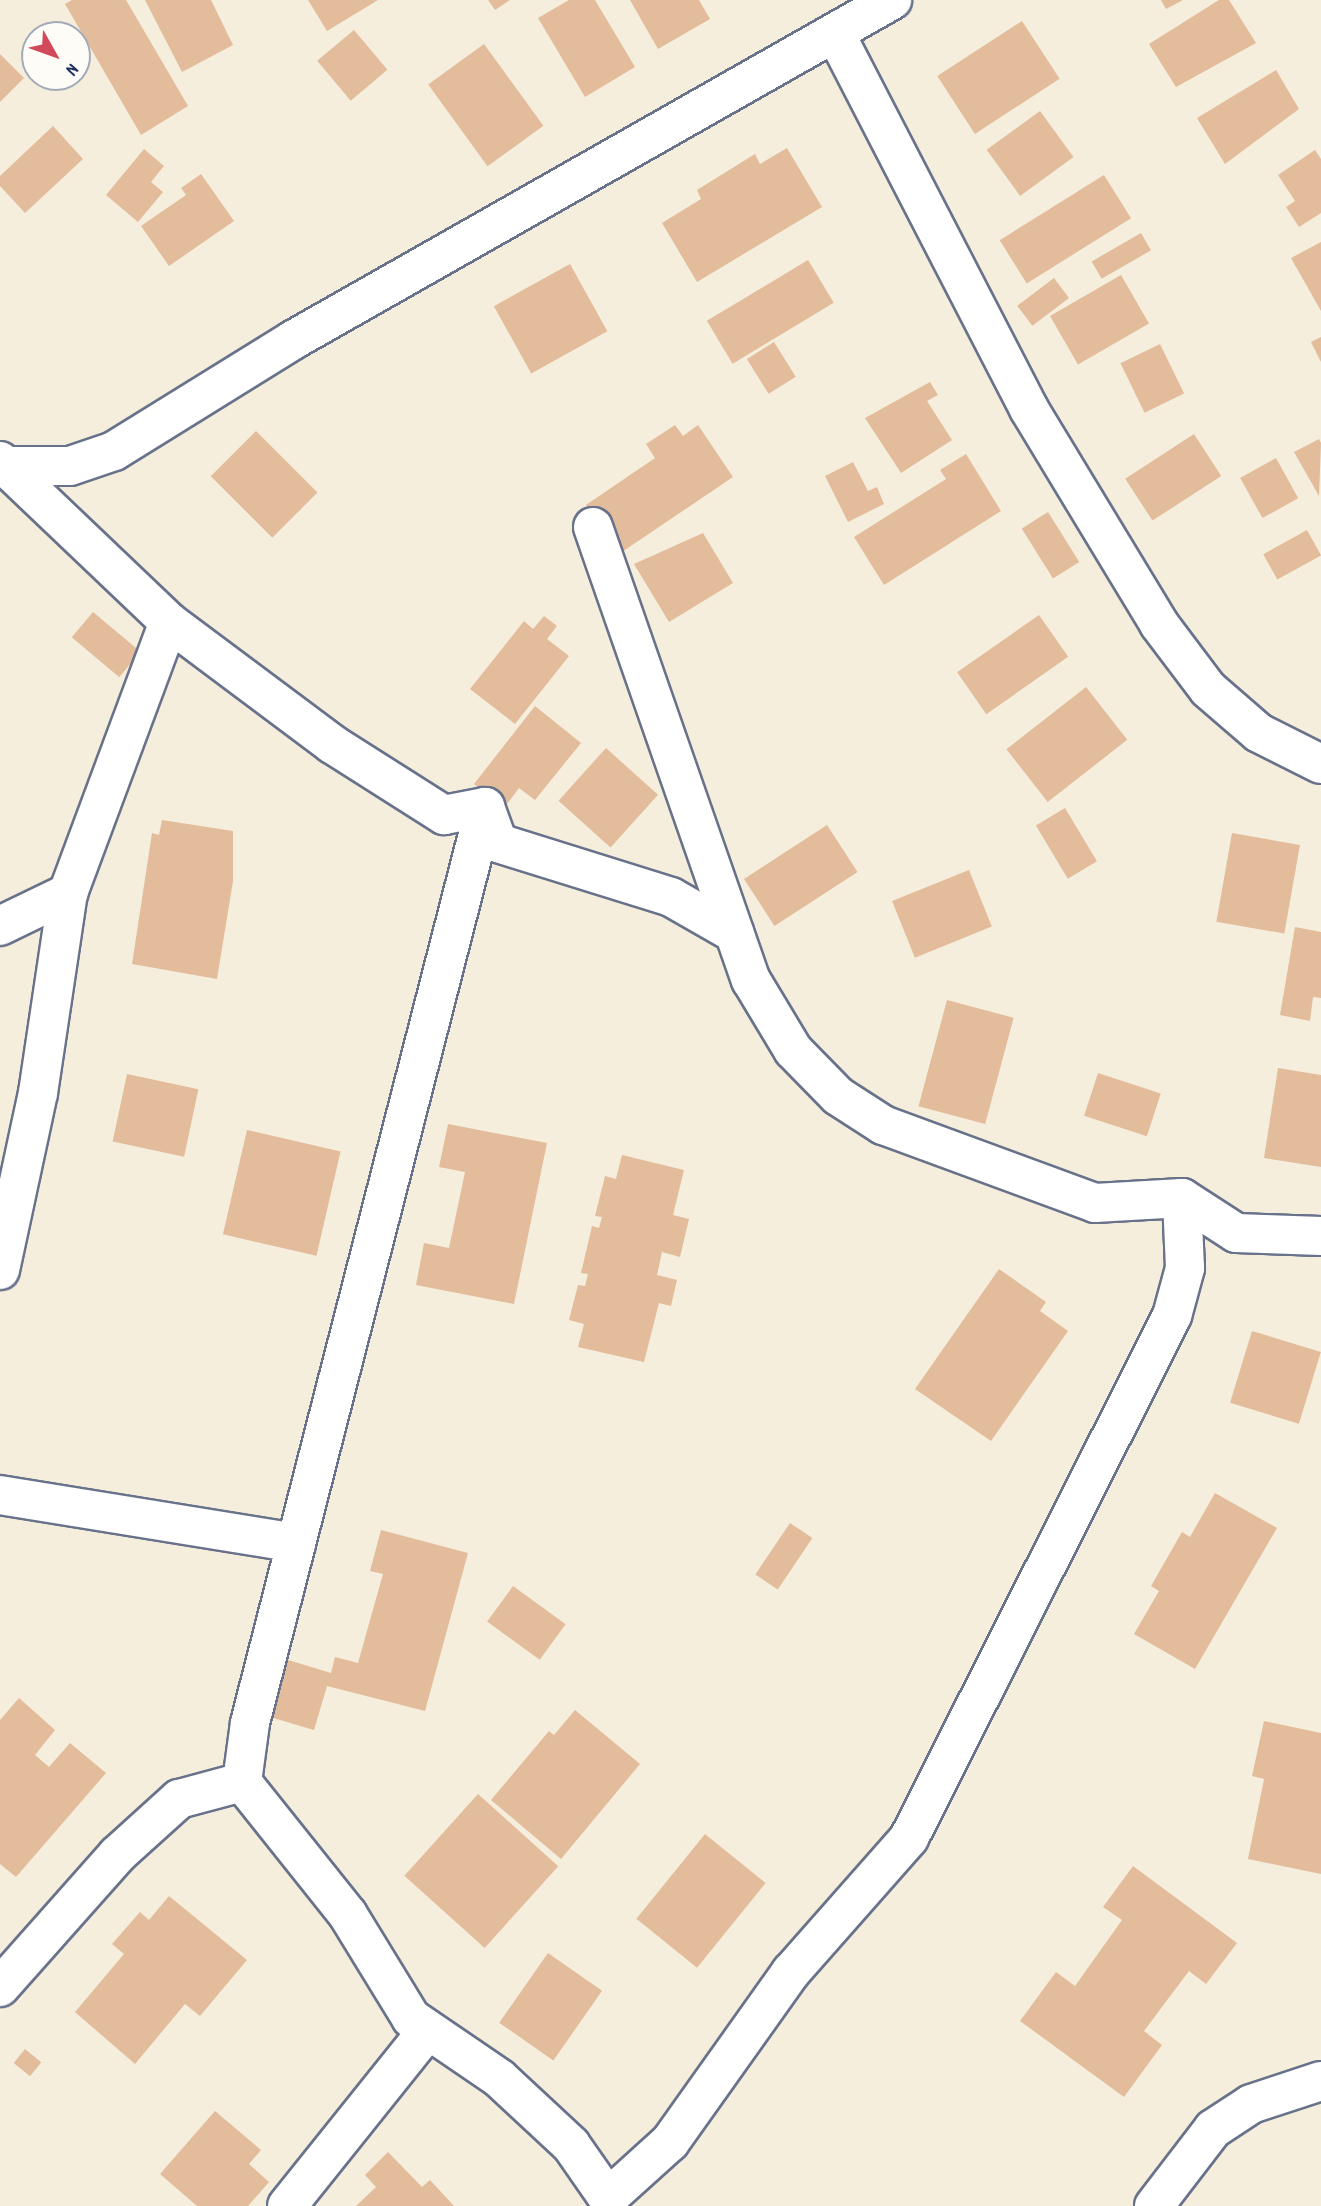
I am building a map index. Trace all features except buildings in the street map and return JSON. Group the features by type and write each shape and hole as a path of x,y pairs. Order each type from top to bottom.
{"street":[{"path":"3,464 70,466 114,451 293,340 892,0"},
{"path":"835,33 1030,409 1159,624 1208,689 1259,733 1321,764"},
{"path":"3,464 169,622 332,744 444,816 485,807"},
{"path":"593,527 751,980 793,1050 838,1096 883,1125 1095,1202 1182,1198 1236,1233 1321,1236"},
{"path":"0,1270 36,1106 68,893 169,622"},
{"path":"485,807 498,843 671,897 734,933"},
{"path":"485,807 250,1723 243,1782 348,1915 384,1983 426,2031 499,2078 571,2145 605,2202 670,2142 791,1972 909,1838 1172,1316 1185,1268 1182,1198"},
{"path":"0,926 68,893"},
{"path":"0,1495 296,1543"},
{"path":"0,1987 117,1855 179,1799 243,1782"},
{"path":"287,2206 426,2031"},
{"path":"1154,2206 1213,2129 1251,2104 1321,2081"}]}
